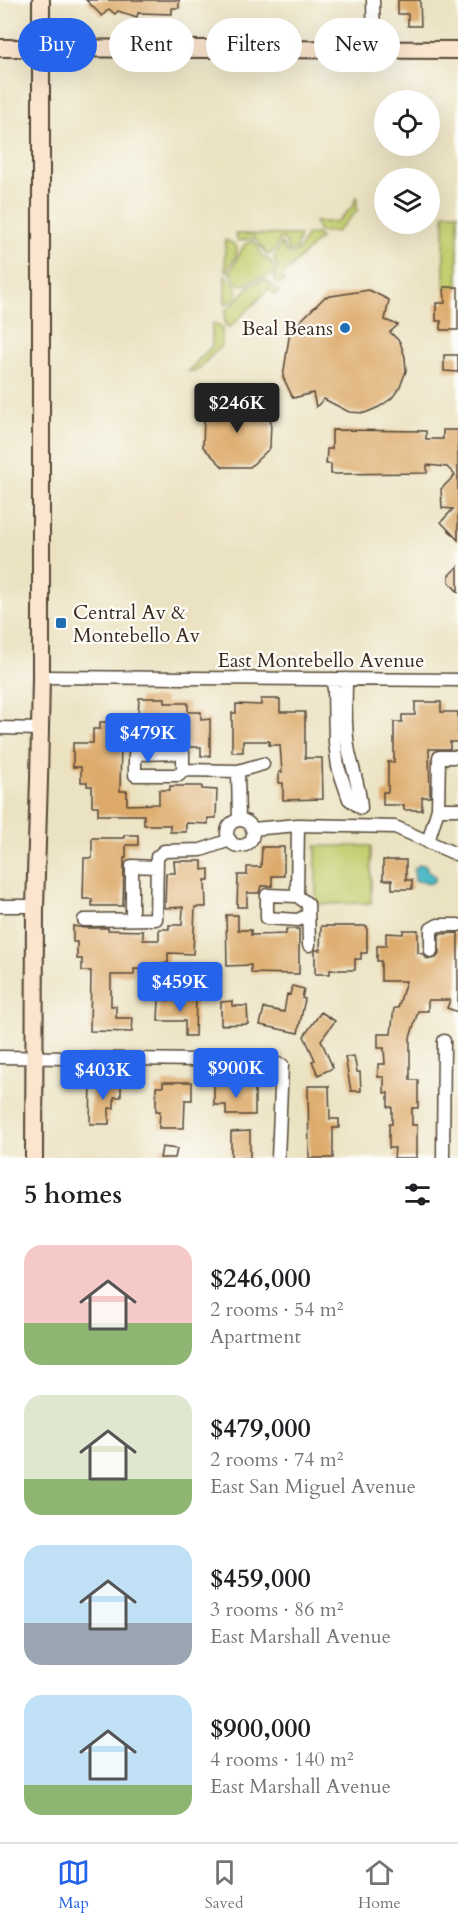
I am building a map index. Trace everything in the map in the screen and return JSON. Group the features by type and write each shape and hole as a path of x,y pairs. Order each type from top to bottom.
{"main road":[{"path":"41,0 41,18"},
{"path":"0,48 18,48"},
{"path":"97,48 314,49"},
{"path":"400,49 458,50"},
{"path":"34,1158 34,906 41,677 39,375 41,72"}],"street":[{"path":"373,0 373,18"},
{"name":"East Montebello Avenue","path":"41,677 458,680"},
{"path":"332,680 338,767 349,799 361,808"},
{"path":"346,680 346,734 361,795 361,808 368,825"},
{"path":"0,728 40,729"},
{"path":"428,842 438,809 439,757 458,757"},
{"path":"183,770 238,771 263,765"},
{"path":"238,771 239,820"},
{"path":"438,809 458,809"},
{"path":"239,820 247,822 252,829 252,837 247,844 238,845 230,840 227,834 229,826 239,820"},
{"path":"252,829 298,825 394,826 458,855"},
{"path":"297,896 298,825"},
{"path":"84,920 156,919 157,857 164,851 201,850 230,840"},
{"path":"132,919 132,866 156,867"},
{"path":"308,915 298,920 267,918 267,895 297,896 308,904 309,945"},
{"path":"0,906 34,906"},
{"path":"431,951 431,929 438,925 458,925"},
{"path":"443,1158 444,1041"},
{"path":"0,1057 262,1061 282,1065 278,1158"}],"green space":[{"path":"357,197 357,211 336,232 319,232 315,222 337,222 354,205"},
{"path":"444,213 458,213 458,287 444,287"},
{"path":"235,234 300,235 296,249 288,250 285,240 280,239 273,252 267,255 255,238 238,241"},
{"path":"317,234 320,238 281,277 284,281 279,284 275,282 274,278 278,269 274,258 281,243 287,253 293,254 300,249 306,235"},
{"path":"225,240 234,244 237,249 236,256 228,269 229,272 225,270"},
{"path":"253,241 258,246 261,255 270,261 275,269 270,276 241,285 234,280 231,271 244,245"},
{"path":"225,275 235,285 238,293 234,300 225,304"},
{"path":"266,280 279,292 275,295 269,289 229,328 225,324 225,310 253,284"},
{"path":"212,324 222,328 222,345 196,371 188,371 212,346"},
{"path":"316,846 371,846 371,903 316,904"}],"water":[{"path":"419,865 427,867 427,870 435,876 435,881 429,884 415,881 414,869"}],"building":[{"path":"86,0 179,0 179,8 172,8 172,14 138,13 137,17 118,11 115,14 109,9 102,16"},
{"path":"398,0 420,0 421,26 408,26 408,14 398,14"},
{"path":"444,287 458,287 458,330 441,330 441,321 436,321 436,303 445,303"},
{"path":"369,290 389,300 385,320 398,325 390,332 400,342 405,357 406,371 400,387 392,398 365,413 349,412 324,399 316,407 313,393 293,398 283,377 290,331 325,297"},
{"path":"444,355 458,355 458,372 444,371"},
{"path":"224,400 252,401 271,421 270,448 250,467 223,467 203,447 204,419"},
{"path":"332,430 426,431 426,439 443,439 443,430 458,430 458,540 441,522 453,509 442,508 441,489 455,475 447,467 427,465 427,473 331,474 331,464 326,464 327,449 332,449"},
{"path":"458,566 458,592 449,582 449,575"},
{"path":"139,698 165,698 165,703 188,703 188,712 201,712 201,720 210,719 210,756 201,756 201,747 188,747 188,745 152,745 152,740 129,740 129,743 121,743 120,791 127,791 127,805 159,804 159,790 170,790 170,786 202,786 202,789 217,790 216,818 208,818 208,824 186,823 186,832 170,832 170,825 144,825 144,815 98,815 98,806 92,806 92,786 87,786 87,782 81,782 81,767 73,767 73,743 93,743 93,729 100,729 100,722 111,722 111,718 138,718"},
{"path":"261,699 280,699 280,712 305,712 305,758 322,758 323,799 283,800 283,783 279,783 279,772 282,772 280,745 269,745 269,741 243,741 243,752 232,752 232,713 236,713 236,704 261,705"},
{"path":"415,702 441,702 441,712 458,712 458,742 450,742 450,749 429,749 430,797 422,797 422,810 404,810 404,805 383,805 383,792 388,792 388,762 394,762 394,722 402,722 402,715 415,715"},
{"path":"124,835 138,835 138,845 126,845 123,906 92,906 92,899 83,899 84,858 92,858 92,838 124,838"},
{"path":"262,847 284,847 284,876 272,876 272,886 261,886 259,893 247,893 247,907 237,907 238,875 247,875 247,867 261,867"},
{"path":"383,860 406,860 406,880 412,880 412,889 392,889 392,880 383,880"},
{"path":"174,861 202,861 202,870 209,869 209,880 205,880 206,907 195,907 193,954 168,953 168,963 161,963 160,970 134,969 134,975 111,975 111,1006 116,1006 116,1018 133,1018 132,1032 90,1031 91,971 82,971 82,959 77,959 77,942 73,942 73,926 143,931 143,940 159,940 159,929 169,929 169,925 182,925 183,907 165,908 166,873 175,873"},
{"path":"226,915 238,915 238,930 251,930 251,935 286,934 286,929 299,929 299,974 251,973 251,965 227,966"},
{"path":"321,926 367,926 367,953 361,953 361,959 355,959 355,970 330,970 330,974 315,974 315,950 320,950"},
{"path":"403,930 418,930 418,953 430,959 436,958 439,954 439,934 458,933 458,1012 447,1008 450,1000 428,1000 428,1011 418,1011 410,1038 410,1080 418,1080 418,1108 412,1108 412,1125 417,1125 417,1158 394,1158 395,1148 389,1148 392,1107 388,1107 388,1093 384,1093 384,1077 378,1077 378,1064 385,1064 384,1048 378,1048 378,1034 391,1034 394,1008 398,1008 406,981 381,981 381,961 377,961 377,946 386,946 386,933 403,934"},
{"path":"292,986 304,989 302,998 305,999 298,1033 260,1025 264,1008 284,1012 287,994 290,995"},
{"path":"177,997 196,997 195,1036 185,1036 185,1021 158,1021 159,1000 177,1001"},
{"path":"232,1001 232,1006 247,1006 248,1024 221,1025 221,1002"},
{"path":"321,1012 335,1021 321,1040 333,1068 318,1075 312,1061 315,1060 304,1036"},
{"path":"354,1056 357,1072 360,1072 361,1091 351,1091 345,1057"},
{"path":"91,1082 112,1082 112,1085 121,1085 121,1097 114,1097 114,1108 109,1108 109,1124 90,1124"},
{"path":"163,1082 192,1082 192,1100 185,1100 184,1128 159,1128 160,1111 156,1111 156,1087 163,1087"},
{"path":"214,1084 255,1085 255,1115 226,1115 226,1105 214,1105"},
{"path":"308,1086 329,1086 330,1119 339,1119 339,1128 333,1128 333,1158 309,1158"},
{"path":"250,1131 250,1158 231,1158 231,1132"},
{"path":"162,1147 177,1149 175,1158 160,1158"}],"place":[{"name":"Beal Beans","path":"345,328"},
{"name":"Central Av & Montebello Av","path":"61,623"}]}
